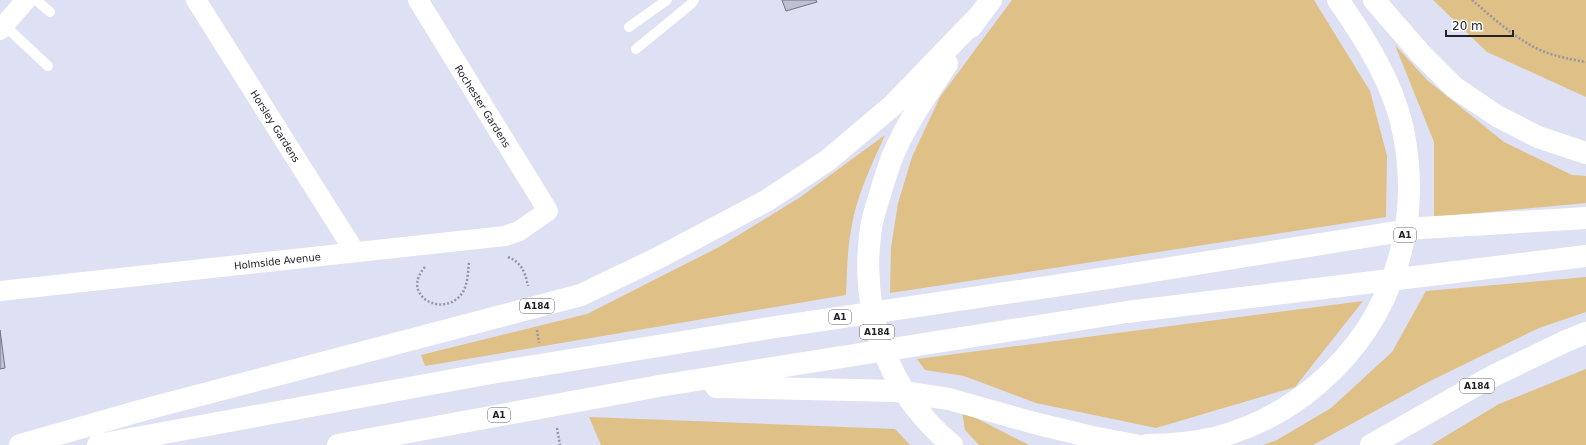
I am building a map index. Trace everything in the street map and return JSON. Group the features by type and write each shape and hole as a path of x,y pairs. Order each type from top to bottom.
{"highway":[{"name":"A1","path":"1147,445 1176,444 1215,438 1252,425 1287,407 1319,384 1347,356 1368,329 1384,299 1397,268 1405,235 1409,201 1409,167 1404,134 1394,101 1380,67 1352,20 1338,0"},
{"path":"1374,0 1420,53 1454,87 1497,116 1538,137 1586,153"},
{"name":"A184","path":"952,445 939,434 917,410 899,383 884,354 874,323 869,292 868,259 871,227 893,153 923,100 985,8"},
{"name":"A184","path":"20,445 150,408 581,295 658,258 766,201 828,160 892,106 985,8"},
{"name":"A1","path":"98,445 499,372 756,330 1114,277 1421,228 1586,218"},
{"name":"A1","path":"338,445 659,386 1127,312 1586,256"},
{"name":"A184","path":"1370,445 1491,377 1566,340 1586,333"},
{"name":"A1","path":"659,386 896,391 949,399 1034,423 1092,437 1135,445"}],"street":[{"path":"2,27 26,0"},
{"name":"Horsley Gardens","path":"196,0 355,252"},
{"name":"Rochester Gardens","path":"418,0 548,211"},
{"name":"Holmside Avenue","path":"0,291 505,236 519,231 548,211"}],"lane":[{"path":"36,0 50,12"},
{"path":"629,27 667,0"},
{"path":"636,49 694,0"},
{"path":"2,27 48,66"}],"path":[{"path":"1472,0 1516,36 1533,46 1570,59 1586,62"}],"shaded area":[{"path":"1012,0 1314,0 1370,91 1387,156 1386,217 890,293 891,248 898,203 912,157 940,97"},
{"path":"1433,0 1586,0 1586,97 1487,52"},
{"path":"1395,45 1427,80 1504,142 1572,175 1586,176 1586,203 1434,217 1434,142"},
{"path":"885,135 874,158 853,218 847,262 846,295 425,366 421,355 587,314 719,247 799,198"},
{"path":"1586,277 1586,312 1539,328 1428,382 1313,445 1263,445 1277,440 1331,408 1392,352 1426,291"},
{"path":"1363,301 1295,387 1156,428 1036,403 964,376 925,370 917,359"},
{"path":"1586,369 1586,445 1431,445 1499,404"},
{"path":"962,411 1029,445 979,445 965,430"},
{"path":"589,417 895,429 910,445 601,445"}],"building":[{"path":"782,0 816,0 817,2 786,11"},
{"path":"0,330 5,368 0,369"}]}
